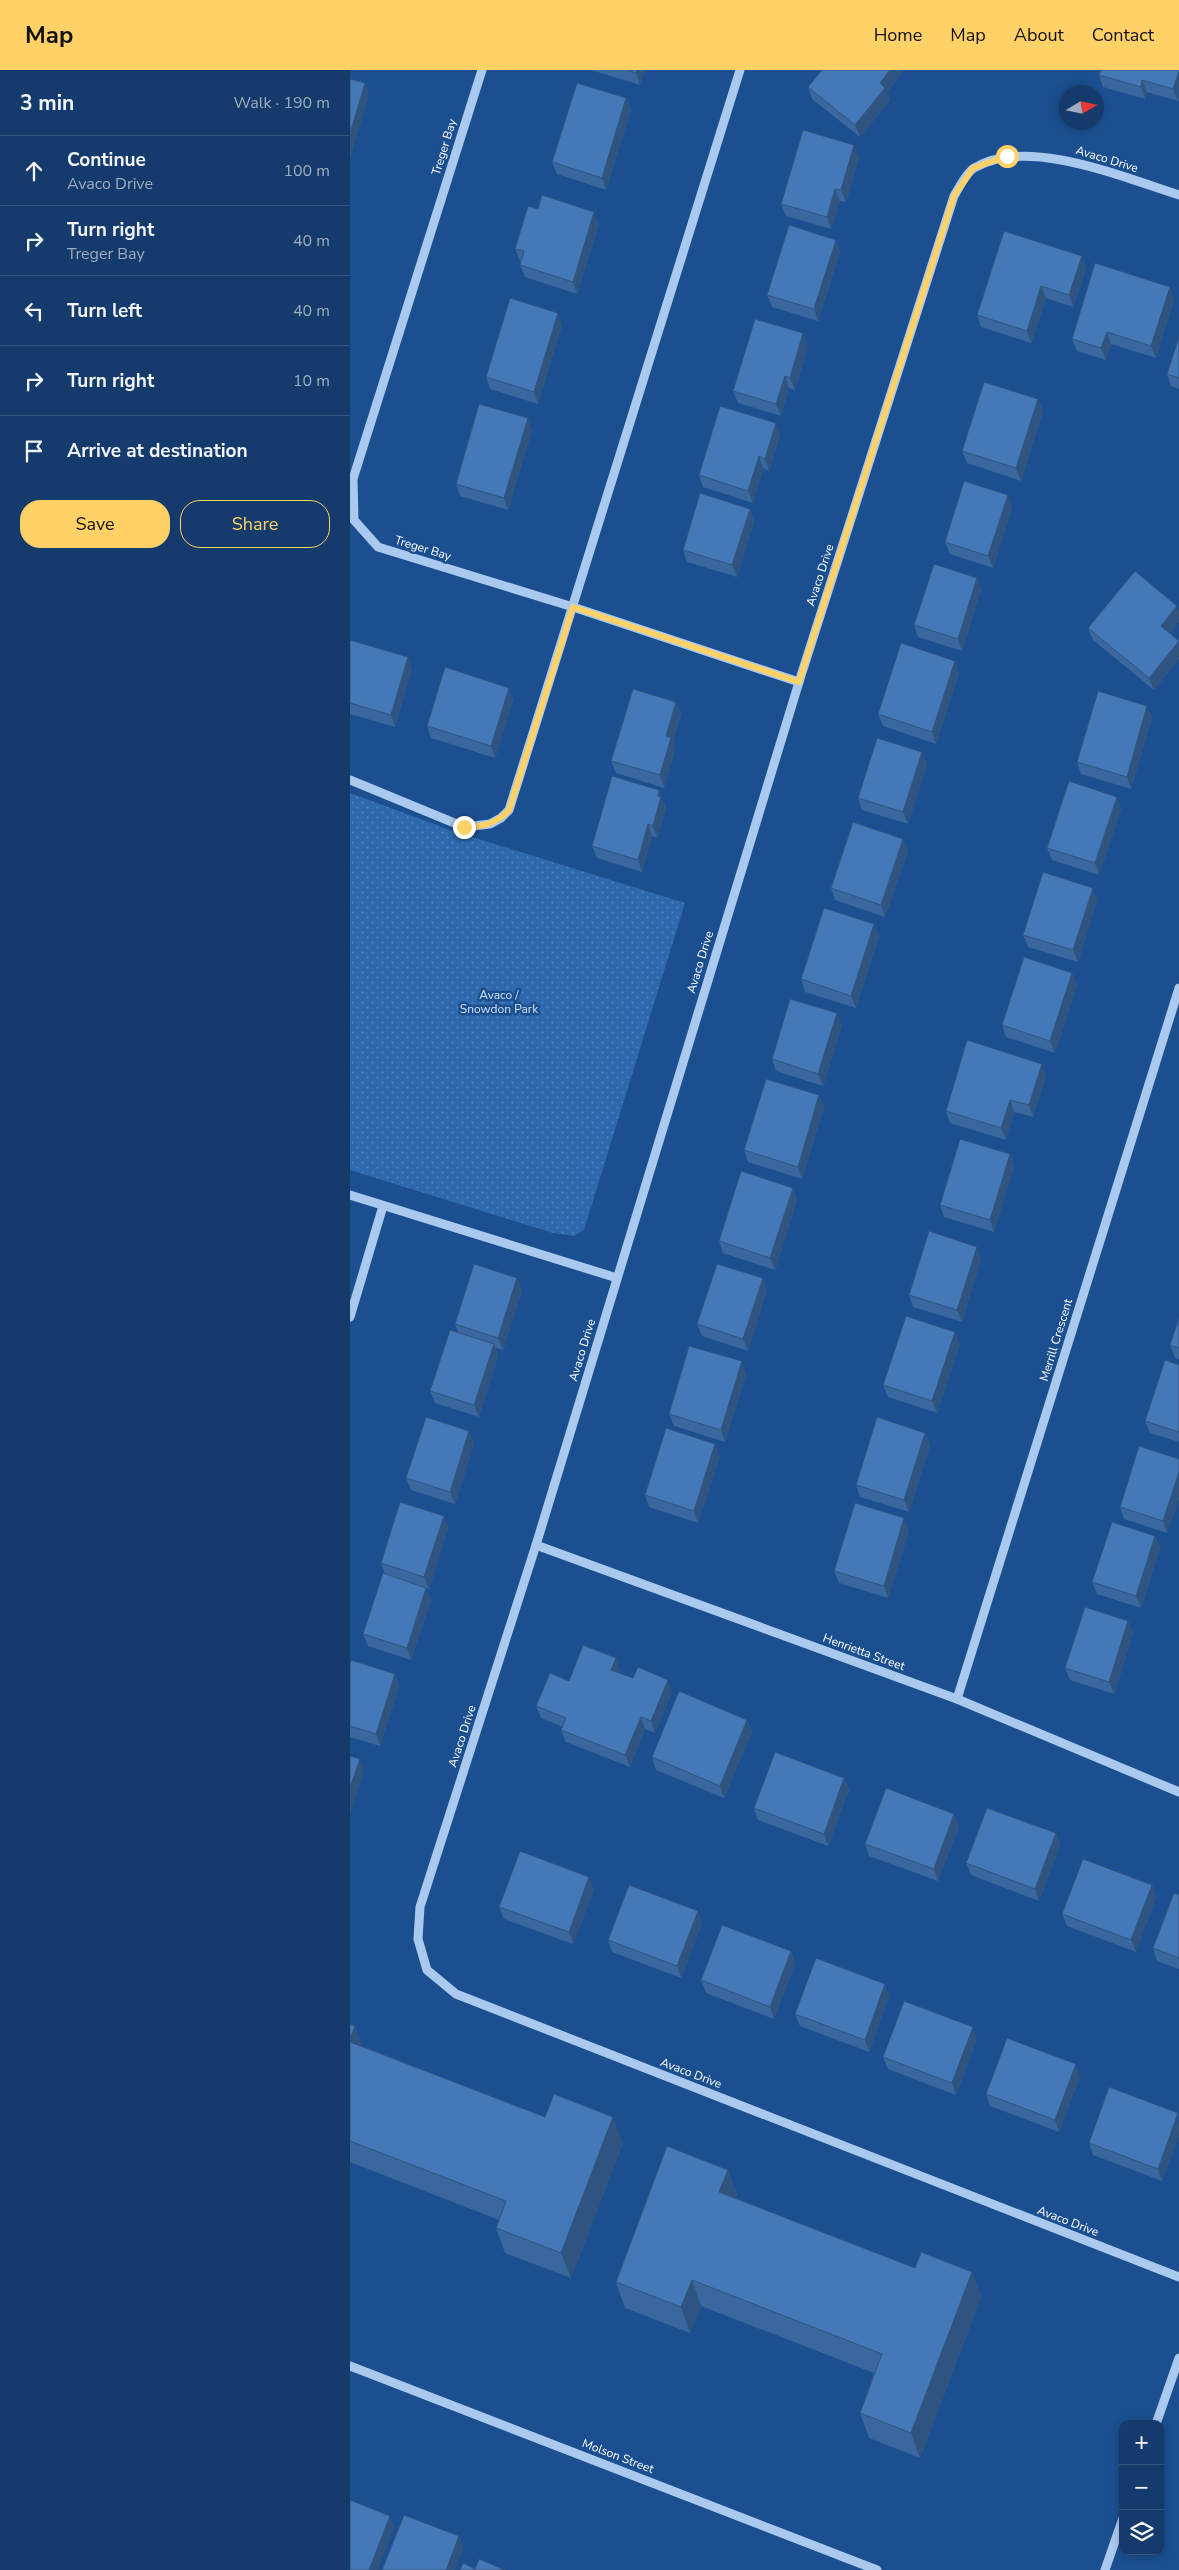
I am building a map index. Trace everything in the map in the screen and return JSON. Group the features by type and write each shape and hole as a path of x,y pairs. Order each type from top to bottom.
{"street":[{"name":"Treger Bay","path":"482,70 354,480 354,520 378,547 573,607 799,682"},
{"path":"350,780 464,827 477,827 501,818 509,810 740,70"},
{"name":"Avaco Drive","path":"1179,195 1065,159 1007,156 973,168 954,196 799,682 536,1545 420,1907 418,1939 427,1970 456,1994 1179,2277"},
{"name":"Merrill Crescent","path":"957,1699 1179,988"},
{"path":"350,1195 617,1278"},
{"path":"350,1317 384,1206"},
{"name":"Henrietta Street","path":"536,1545 957,1699 1179,1792"},
{"path":"1157,2420 1179,2358"},
{"name":"Molson Street","path":"350,2366 877,2570"},
{"path":"1105,2570 1119,2530"}],"green space":[{"name":"Avaco / Snowdon Park","path":"350,793 453,831 685,903 584,1230 574,1236 553,1233 350,1170"}],"building":[{"path":"822,70 890,70 880,83 885,88 855,125 808,87"},
{"path":"1101,70 1179,71 1173,89 1142,80 1141,87 1099,75"},
{"path":"350,79 365,83 350,134"},
{"path":"577,83 626,98 602,178 552,162"},
{"path":"803,130 854,145 841,190 835,189 827,217 781,204"},
{"path":"542,195 594,212 573,282 520,265 524,251 515,249 528,206 538,209"},
{"path":"789,225 836,240 814,309 767,295"},
{"path":"1004,231 1082,256 1069,295 1041,286 1027,331 977,315"},
{"path":"1095,263 1170,287 1151,346 1107,332 1101,348 1072,339"},
{"path":"510,298 558,313 534,392 486,377"},
{"path":"755,319 803,333 790,378 785,376 776,404 733,391"},
{"path":"1179,337 1179,378 1167,374"},
{"path":"984,382 1038,399 1016,468 962,451"},
{"path":"479,404 528,418 504,498 456,484"},
{"path":"720,406 776,423 765,459 759,456 748,491 699,475"},
{"path":"964,481 1008,495 988,556 945,542"},
{"path":"700,493 750,509 732,565 683,550"},
{"path":"934,564 977,578 958,639 914,625"},
{"path":"1135,571 1177,606 1161,626 1179,641 1149,678 1088,628"},
{"path":"350,640 408,657 391,715 350,703"},
{"path":"901,643 955,661 932,732 878,714"},
{"path":"445,667 509,688 491,746 427,726"},
{"path":"633,689 676,702 666,736 671,738 660,775 611,761"},
{"path":"1098,691 1147,706 1127,777 1077,762"},
{"path":"877,738 922,752 903,812 858,798"},
{"path":"612,776 659,790 658,796 661,797 653,826 648,824 638,860 592,846"},
{"path":"1069,781 1117,797 1095,863 1047,848"},
{"path":"853,822 903,839 881,905 831,888"},
{"path":"1043,872 1093,888 1073,950 1023,935"},
{"path":"824,908 874,924 851,996 801,979"},
{"path":"1024,957 1072,973 1050,1041 1002,1025"},
{"path":"790,999 837,1013 818,1074 772,1059"},
{"path":"967,1040 1042,1064 1029,1105 1010,1100 1001,1128 946,1111"},
{"path":"766,1079 819,1095 798,1167 744,1150"},
{"path":"960,1139 1010,1154 990,1220 940,1205"},
{"path":"741,1171 793,1188 770,1258 719,1241"},
{"path":"929,1231 977,1247 957,1310 909,1295"},
{"path":"474,1264 517,1278 498,1338 455,1324"},
{"path":"717,1264 763,1278 743,1339 697,1324"},
{"path":"906,1316 955,1332 932,1401 883,1385"},
{"path":"1179,1318 1179,1348 1170,1345"},
{"path":"450,1330 494,1344 474,1405 430,1391"},
{"path":"689,1346 742,1361 721,1430 669,1414"},
{"path":"1165,1360 1179,1365 1179,1432 1145,1421"},
{"path":"426,1417 469,1431 450,1492 406,1478"},
{"path":"877,1417 925,1433 904,1500 856,1485"},
{"path":"666,1428 715,1444 694,1511 645,1495"},
{"path":"1139,1446 1179,1459 1179,1472 1163,1521 1120,1507"},
{"path":"400,1502 444,1516 424,1577 381,1563"},
{"path":"855,1503 904,1518 884,1586 834,1571"},
{"path":"1112,1522 1155,1536 1136,1596 1092,1582"},
{"path":"383,1573 426,1588 407,1648 363,1634"},
{"path":"1085,1607 1128,1621 1109,1682 1065,1668"},
{"path":"583,1645 616,1658 611,1670 633,1678 638,1667 668,1680 651,1721 641,1717 625,1755 561,1730 566,1718 536,1706 550,1673 569,1681"},
{"path":"351,1660 395,1674 376,1734 350,1726"},
{"path":"679,1691 747,1720 720,1786 652,1757"},
{"path":"775,1752 844,1778 824,1834 754,1808"},
{"path":"350,1756 360,1759 350,1788"},
{"path":"886,1788 954,1814 934,1869 865,1844"},
{"path":"987,1808 1056,1833 1035,1889 966,1863"},
{"path":"520,1851 589,1877 569,1932 499,1907"},
{"path":"1083,1859 1152,1885 1131,1940 1062,1914"},
{"path":"629,1885 698,1911 677,1966 608,1940"},
{"path":"1174,1893 1179,1895 1179,1958 1153,1948"},
{"path":"722,1925 791,1951 770,2007 701,1980"},
{"path":"816,1958 885,1984 865,2040 795,2014"},
{"path":"904,2001 973,2027 952,2083 883,2057"},
{"path":"350,2024 355,2026 350,2039"},
{"path":"1007,2038 1076,2064 1055,2120 986,2094"},
{"path":"350,2042 545,2117 554,2094 613,2117 561,2253 496,2228 506,2201 350,2141"},
{"path":"1109,2087 1178,2113 1158,2169 1089,2143"},
{"path":"667,2146 728,2170 719,2192 915,2268 921,2252 972,2272 911,2433 860,2413 882,2354 692,2280 681,2307 616,2282"},
{"path":"350,2500 390,2516 369,2570 350,2570"},
{"path":"404,2515 459,2536 446,2570 382,2570"},
{"path":"479,2559 505,2570 460,2570 463,2563 475,2569"}],"route":[{"path":"464,827 490,824 501,818 509,810 573,607 799,682 954,196 973,168 1007,156"}]}
